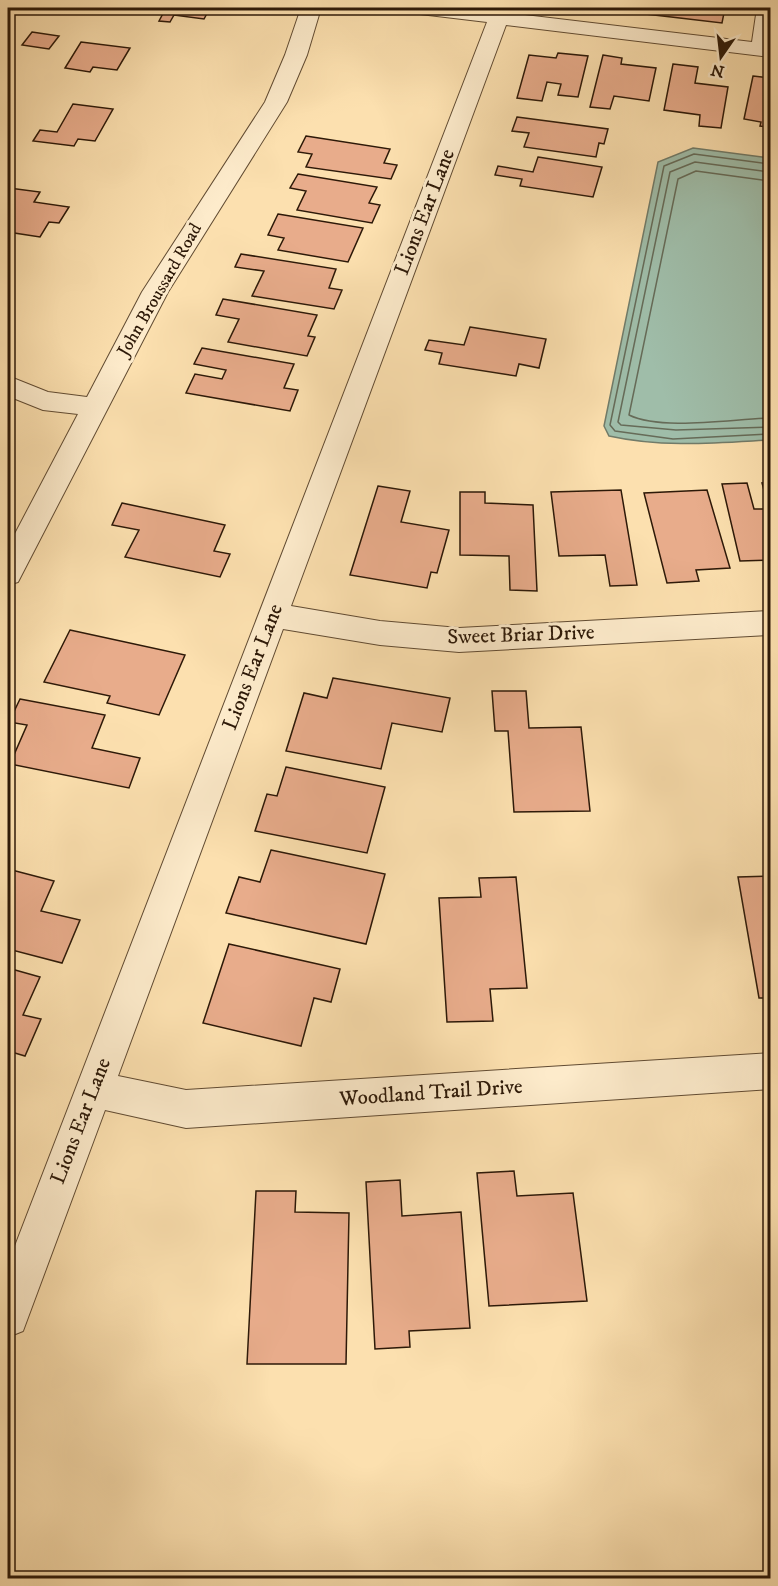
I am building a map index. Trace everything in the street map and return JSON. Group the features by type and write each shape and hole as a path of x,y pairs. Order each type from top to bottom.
{"street":[{"name":"John Broussard Road","path":"8,574 155,292 276,102 296,55 311,8"},
{"path":"420,8 766,50 768,8"},
{"name":"Lions Ear Lane","path":"8,1316 499,17"},
{"path":"8,385 43,401 95,406"},
{"name":"Sweet Briar Drive","path":"273,615 380,633 459,640 771,623"},
{"name":"Woodland Trail Drive","path":"93,1089 186,1109 771,1071"}],"water":[{"path":"693,148 770,158 770,440 690,444 649,442 609,436 604,426 658,162"}],"building":[{"path":"166,8 210,8 204,19 174,15 170,22 159,21"},
{"path":"630,8 725,8 722,23 629,12"},
{"path":"32,32 59,36 49,49 22,45"},
{"path":"81,42 130,48 117,70 93,67 90,72 65,68"},
{"path":"558,53 588,56 578,97 558,95 561,84 547,82 542,101 517,98 529,55 556,58"},
{"path":"603,55 622,58 621,64 656,68 649,101 614,96 610,109 590,107"},
{"path":"673,64 698,67 695,83 728,87 721,128 699,126 700,115 664,110"},
{"path":"753,76 770,78 770,127 760,126 761,122 744,119"},
{"path":"73,104 113,109 95,141 78,139 74,146 33,141 40,130 57,132"},
{"path":"517,117 608,129 604,144 599,143 596,157 524,147 529,133 512,131"},
{"path":"306,136 390,149 384,163 397,165 391,179 306,167 312,154 298,152"},
{"path":"538,157 602,167 593,197 520,186 522,179 495,175 498,166 533,172"},
{"path":"298,174 377,187 369,203 380,205 372,223 297,210 306,191 290,188"},
{"path":"9,188 40,192 34,202 69,207 59,223 49,222 40,237 8,232"},
{"path":"278,214 363,228 348,262 278,250 284,238 268,235"},
{"path":"241,254 336,269 329,288 342,290 334,309 252,296 264,271 235,267"},
{"path":"223,299 317,315 308,336 315,337 307,356 228,342 239,319 216,315"},
{"path":"470,327 546,339 539,368 519,364 516,376 439,364 442,353 425,350 429,340 464,345"},
{"path":"202,348 294,364 284,388 298,390 290,411 186,393 195,374 222,379 226,370 194,364"},
{"path":"770,482 770,560 740,561 722,484 747,483 754,509 769,509 762,483"},
{"path":"378,486 410,491 401,522 449,530 437,573 431,572 427,588 350,575"},
{"path":"621,490 637,585 610,586 605,555 559,556 551,492"},
{"path":"707,490 730,568 696,570 699,581 667,583 644,493"},
{"path":"460,492 485,492 485,503 533,505 537,591 510,590 509,556 460,555"},
{"path":"122,503 225,525 214,551 230,554 220,577 125,557 139,530 112,525"},
{"path":"70,630 185,655 159,715 107,703 110,696 44,682"},
{"path":"333,678 450,698 442,732 392,723 381,769 286,751 304,693 327,698"},
{"path":"492,691 526,691 529,728 581,727 590,811 514,812 508,731 495,731"},
{"path":"20,699 105,715 92,748 140,758 129,788 10,764 27,725 9,722"},
{"path":"286,767 385,787 367,853 255,831 267,794 277,796"},
{"path":"271,850 385,874 366,944 226,913 239,877 260,882"},
{"path":"8,869 54,881 41,911 80,920 62,963 8,949"},
{"path":"770,876 770,998 759,998 738,877"},
{"path":"516,877 527,988 490,989 493,1021 447,1022 439,898 481,897 479,878"},
{"path":"229,944 340,969 331,1002 314,998 301,1046 203,1023"},
{"path":"8,968 40,977 23,1015 41,1019 25,1056 8,1051"},
{"path":"514,1171 517,1196 573,1193 587,1301 489,1306 477,1173"},
{"path":"400,1180 402,1216 461,1212 470,1328 409,1331 410,1347 375,1349 366,1182"},
{"path":"256,1191 296,1191 295,1212 349,1213 346,1364 247,1364"}]}
